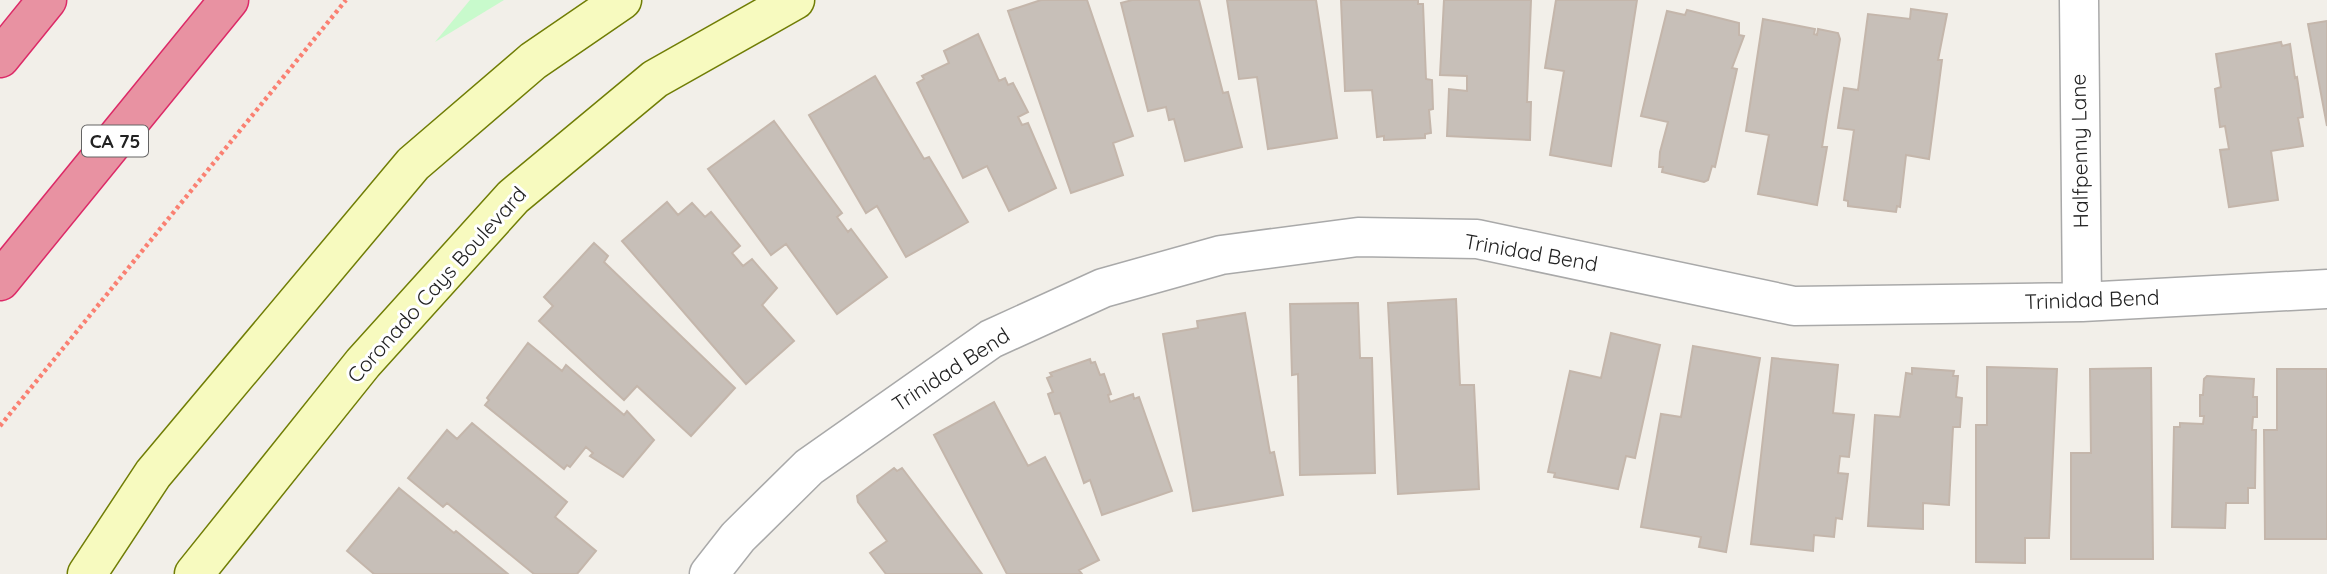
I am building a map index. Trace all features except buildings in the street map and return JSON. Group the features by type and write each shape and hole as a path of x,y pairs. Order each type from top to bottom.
{"highway":[{"path":"0,58 47,0"},
{"name":"CA 75","path":"0,281 229,0"}],"street":[{"path":"87,574 153,474 413,164 533,61 622,0"},
{"name":"Coronado Cays Boulevard","path":"194,574 363,363 513,197 655,79 795,0"},
{"name":"Halfpenny Lane","path":"2079,0 2082,302"},
{"name":"Trinidad Bend","path":"709,574 738,537 809,467 991,339 1103,288 1221,255 1358,237 1477,239 1794,306 2082,302 2327,289"}],"path":[{"path":"0,426 346,0"}],"green space":[{"path":"470,0 504,0 435,42"}]}
